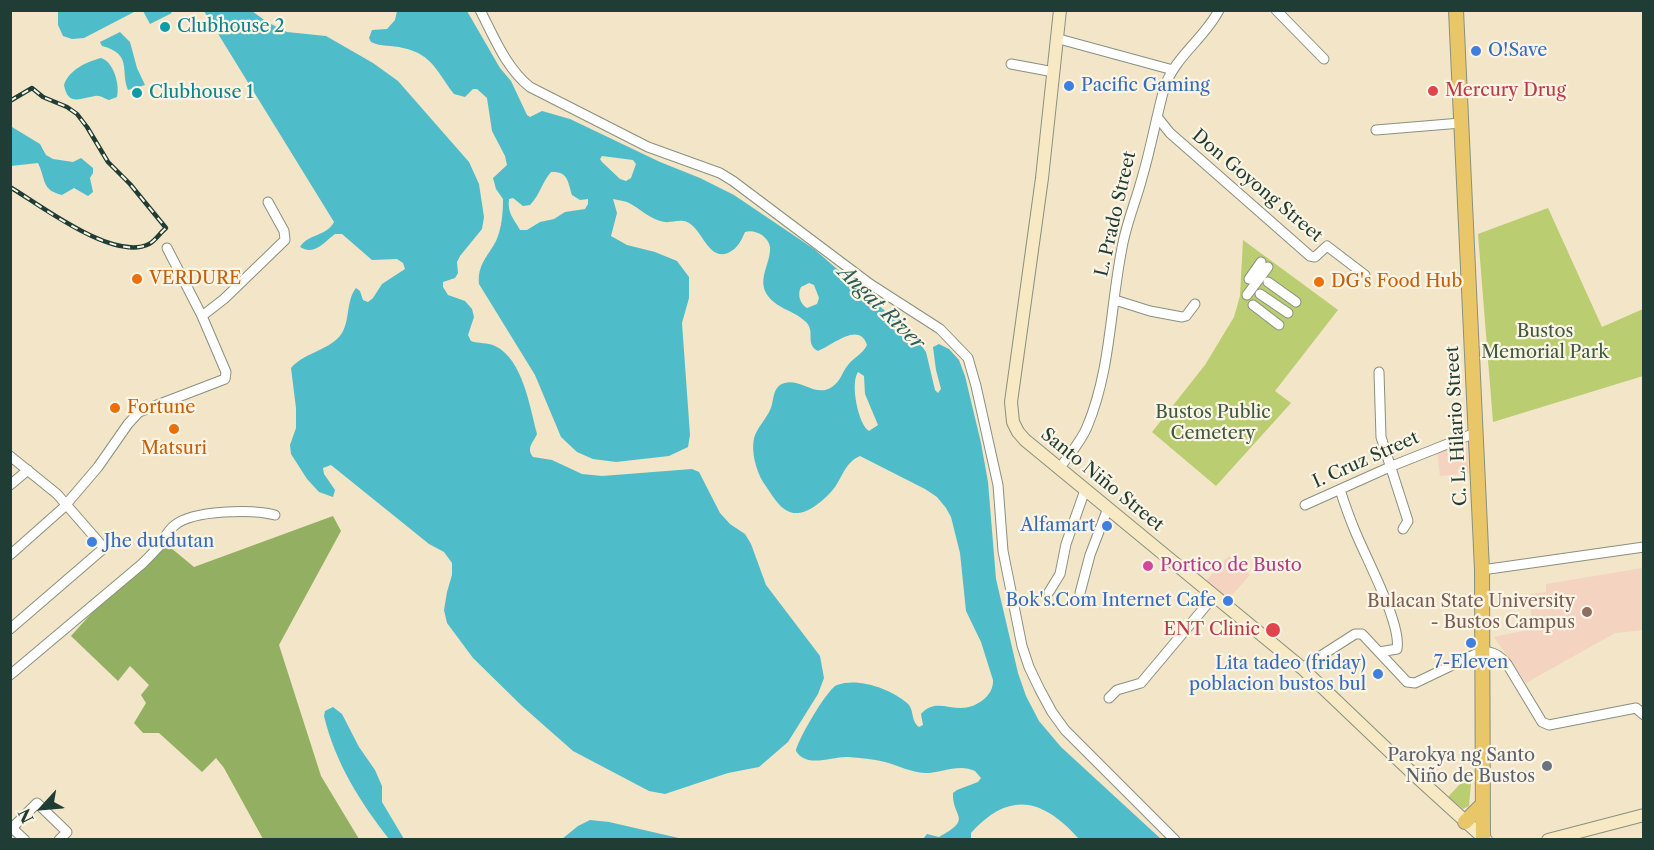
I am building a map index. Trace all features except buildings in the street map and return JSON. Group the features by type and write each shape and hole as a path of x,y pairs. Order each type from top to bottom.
{"main road":[{"name":"C. L. Hilario Street","path":"1456,10 1482,570 1482,805 1478,834"},
{"path":"1478,834 1482,805"}],"street":[{"path":"480,10 504,56 530,87 648,147 720,173 870,284 940,329 962,350 972,369 998,485 1003,551 1017,625 1029,667 1052,712 1065,730 1175,840"},
{"name":"Santo Niño Street","path":"1060,10 1059,39 1011,412 1018,432 1059,469 1302,668 1478,834"},
{"name":"L. Prado Street","path":"1059,469 1087,429 1101,385 1122,245 1165,87 1173,70 1219,10"},
{"path":"1276,10 1324,59"},
{"path":"1059,39 1173,70"},
{"path":"1011,64 1054,72"},
{"name":"Don Goyong Street","path":"1158,118 1170,133 1310,256 1315,257 1327,246 1365,275"},
{"path":"1376,130 1461,123"},
{"path":"202,316 224,299 285,240 284,231 268,202"},
{"path":"10,555 66,504 98,467 139,412 225,379 226,372 202,316 167,248"},
{"path":"1247,295 1265,265 1249,279"},
{"path":"1268,282 1296,302"},
{"path":"1260,294 1288,313"},
{"path":"1115,300 1150,311 1182,317 1186,316 1195,304"},
{"path":"1252,305 1279,325"},
{"path":"1379,372 1382,437 1408,521 1402,529"},
{"name":"I. Cruz Street","path":"1305,505 1392,466 1475,433"},
{"path":"10,456 66,504 104,548 10,630"},
{"path":"10,485 28,470"},
{"path":"1049,592 1060,574 1066,544 1085,490"},
{"path":"1340,490 1352,525 1392,615 1398,642 1396,649 1379,652"},
{"path":"1080,593 1090,555 1108,508"},
{"path":"10,675 142,564 172,526 203,514 217,512 275,515"},
{"path":"1482,570 1644,547"},
{"path":"1109,698 1117,690 1141,682 1214,596"},
{"path":"1302,668 1355,634 1362,634 1407,681 1415,683 1482,651 1492,651 1508,664 1542,722 1549,725 1636,708 1644,715"},
{"path":"25,840 12,828 37,803 67,832 60,840"},
{"path":"1548,840 1644,815"}],"shaded area":[{"path":"1467,441 1469,473 1440,476 1437,451"},
{"path":"1229,556 1250,575 1225,603 1204,583"},
{"name":"Bulacan State University - Bustos Campus","path":"1643,568 1643,630 1615,633 1526,683 1494,637 1532,629 1530,594 1546,592 1546,584"}],"green space":[{"name":"Bustos Memorial Park","path":"1548,208 1602,327 1643,309 1643,376 1493,422 1478,234"},
{"name":"Bustos Public Cemetery","path":"1243,240 1338,310 1275,391 1291,403 1216,486 1152,432 1205,365 1234,317 1240,296"},
{"path":"333,516 341,531 279,645 321,776 359,839 263,839 224,768 216,758 202,772 159,733 143,733 134,723 146,703 141,695 149,685 130,666 118,681 71,636 159,538 194,567"},
{"path":"1472,771 1469,806 1463,809 1448,797"}],"water":[{"path":"58,10 136,11 84,38 72,39 63,36 58,25"},
{"path":"143,11 170,11 172,13 150,24"},
{"path":"204,11 252,11 287,32 326,36 373,63 398,81 469,162 479,184 484,217 482,229 460,256 457,262 458,273 455,278 443,282 443,287 448,295 465,301 472,309 474,317 468,335 471,341 489,344 505,352 519,373 537,434 530,448 533,457 552,460 582,474 602,476 692,469 699,472 720,513 730,524 745,534 766,585 820,656 824,678 818,694 788,742 759,767 728,773 665,794 649,791 573,751 473,658 447,623 444,610 452,575 452,563 444,552 429,544 331,465 323,468 324,474 335,490 333,497 319,492 307,479 291,454 290,445 296,428 296,408 291,368 339,337 343,332 350,300 356,288 360,291 363,300 368,302 382,284 405,269 403,263 397,259 372,260 342,234 335,234 315,249 300,247 327,230 334,222"},
{"name":"Angat River","path":"397,11 467,11 500,68 511,81 527,115 530,117 542,111 570,119 660,162 700,178 734,195 814,249 914,336 926,352 935,390 938,393 941,389 933,347 939,344 949,349 959,360 965,376 981,443 988,482 996,579 1018,673 1026,696 1039,721 1061,747 1161,839 1079,839 1066,825 1039,808 1013,805 985,819 971,833 971,839 923,839 927,834 939,837 956,826 959,817 953,793 978,782 981,778 975,771 957,768 925,773 871,759 848,757 813,761 796,751 814,715 837,685 864,683 892,693 907,703 919,727 923,725 921,714 930,707 972,706 983,700 993,686 981,642 966,611 960,553 951,517 937,497 860,456 848,465 826,497 815,506 797,513 784,509 778,503 758,472 754,455 754,438 770,410 777,387 786,382 793,382 813,389 826,390 837,382 850,362 867,345 863,338 852,335 818,351 814,348 807,323 775,303 766,293 763,281 770,247 767,240 760,234 745,232 734,249 721,254 710,248 687,222 659,221 627,202 613,199 617,213 611,236 627,245 655,252 677,261 689,277 689,298 682,323 690,435 688,447 669,456 616,462 593,459 577,452 561,437 535,375 479,284 481,266 496,241 502,220 503,199 496,189 493,178 507,165 505,156 492,131 487,98 477,89 473,89 465,97 454,94 434,66 421,55 403,48 371,42 369,38 372,30 387,29 395,20","holes":["602,156 633,160 636,164 631,178 626,181 620,179 600,159","551,172 564,175 572,195 580,200 588,199 588,204 585,209 565,212 527,230 520,230 510,212 509,199 513,198 523,206 530,205","809,283 814,285 819,298 817,304 807,308 805,306 799,296 801,287","858,372 864,376 865,394 878,425 869,431 865,427 856,403"]},
{"path":"120,32 130,42 137,68 145,85 128,90 122,58 112,49 102,46 100,42"},
{"path":"101,58 106,60 113,69 118,86 117,97 109,100 97,96 72,99 66,92 64,85 66,80 84,64"},
{"path":"12,127 40,144 46,155 53,159 73,162 81,158 93,168 90,178 93,192 88,196 74,188 62,195 55,193 47,187 38,163 11,166"},
{"path":"333,707 342,714 359,747 375,770 382,786 382,802 404,839 389,839 368,811 350,781 335,749 324,716 325,711"},
{"path":"590,820 609,822 683,839 562,839"}],"railway":[{"path":"10,101 32,88 43,97 77,114 108,162 130,184 166,228 149,244 134,247 117,245 78,229 10,187"}],"place":[{"name":"Clubhouse 2","path":"165,27"},
{"name":"O!Save","path":"1476,51"},
{"name":"Pacific Gaming","path":"1069,86"},
{"name":"Mercury Drug","path":"1433,91"},
{"name":"Clubhouse 1","path":"137,93"},
{"name":"VERDURE","path":"137,279"},
{"name":"DG's Food Hub","path":"1319,282"},
{"name":"Fortune","path":"115,408"},
{"name":"Matsuri","path":"174,429"},
{"name":"Alfamart","path":"1107,526"},
{"name":"Jhe dutdutan","path":"92,542"},
{"name":"Portico de Busto","path":"1148,566"},
{"name":"Bok's.Com Internet Cafe","path":"1228,601"},
{"name":"Bulacan State University - Bustos Campus","path":"1587,612"},
{"name":"ENT Clinic","path":"1273,630"},
{"name":"7-Eleven","path":"1471,643"},
{"name":"Lita tadeo (friday) poblacion bustos bul","path":"1378,674"},
{"name":"Parokya ng Santo Niño de Bustos","path":"1547,766"}]}
